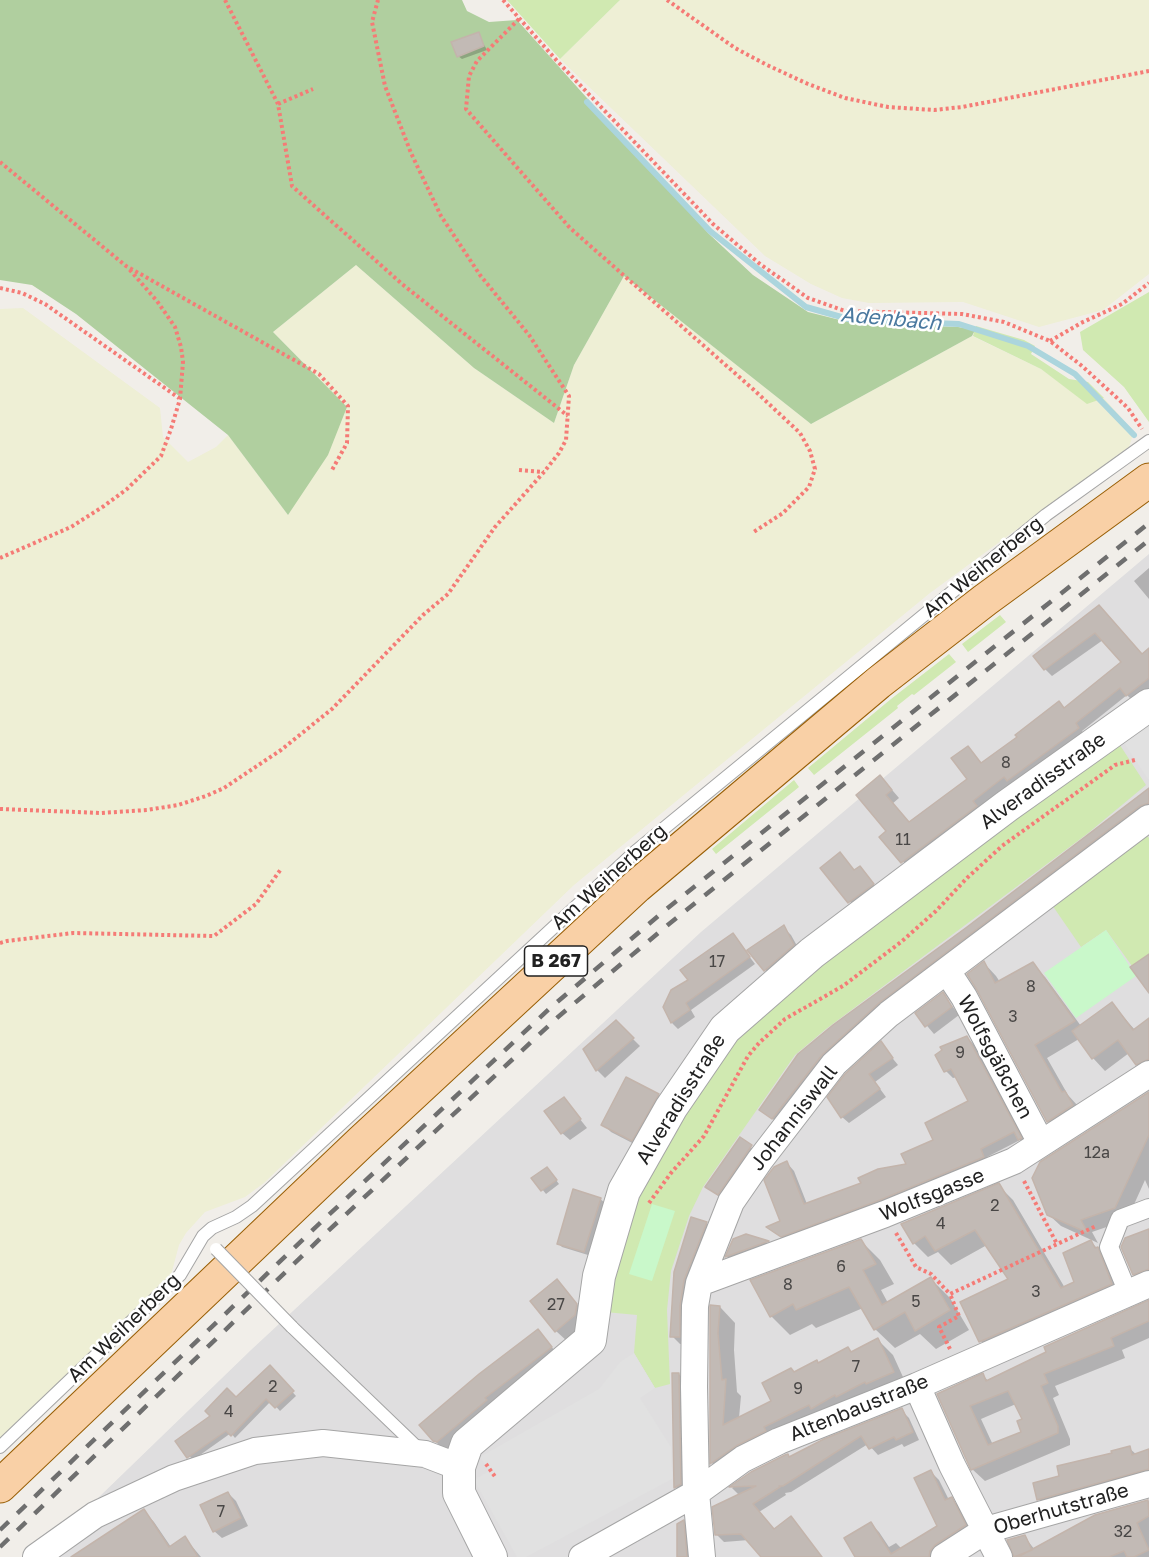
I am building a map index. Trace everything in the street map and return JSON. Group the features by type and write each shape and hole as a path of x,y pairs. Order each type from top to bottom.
{"main road":[{"name":"B 267","path":"0,1486 361,1142 637,886 878,683 1149,480"}],"street":[{"name":"Alveradisstraße","path":"491,1557 459,1493 459,1467 467,1444 590,1340 599,1276 624,1191 670,1108 725,1029 812,953 1007,806 1149,705"},
{"name":"Johanniswall","path":"702,1557 696,1493 695,1306 699,1283 731,1202 760,1160 834,1064 889,1014 1149,818"},
{"name":"Wolfsgäßchen","path":"947,971 964,997 1041,1143"},
{"name":"Wolfsgasse","path":"699,1283 885,1214 1014,1161 1149,1074"},
{"path":"1138,1288 1109,1247 1120,1219 1149,1208"},
{"name":"Altenbaustraße","path":"582,1557 696,1493 743,1459 779,1441 917,1386 1138,1288"},
{"path":"917,1386 952,1465 999,1557"},
{"path":"36,1557 95,1515 174,1478 255,1452 323,1443 425,1454 459,1467"},
{"name":"Oberhutstraße","path":"944,1557 986,1530 1149,1484"}],"lane":[{"name":"Am Weiherberg","path":"0,1447 180,1275 203,1236 212,1228 237,1217 252,1206 635,852 1046,515 1146,436"},
{"path":"203,1236 292,1328 425,1454"}],"path":[{"path":"225,0 278,104 292,186 402,284 569,416"},
{"path":"0,809 101,813 147,810 178,805 224,788 280,750 332,709 423,615 448,594 495,526 544,472 566,440 569,396 529,335 480,275 441,216 411,153 385,86 372,22 378,0"},
{"path":"503,0 712,224 760,264 808,298 845,311 962,314 1004,322 1050,341 1082,366 1128,408 1146,436"},
{"path":"667,0 735,48 767,65 845,98 888,107 934,110 962,107 1149,71"},
{"path":"519,19 477,61 469,76 466,109 570,228 754,390 800,433 810,451 815,469 809,488 783,513 752,533"},
{"path":"278,104 313,89"},
{"path":"0,162 126,266 157,301 175,327 183,362 180,399 171,429 160,456 148,470 104,506 71,526 0,558"},
{"path":"126,266 319,374 348,406 346,443 332,470"},
{"path":"1050,341 1122,304 1149,283"},
{"path":"0,288 22,293 45,304 180,399"},
{"path":"519,470 544,472"},
{"path":"648,1204 671,1173 704,1137 748,1056 785,1019 843,986 901,942 1002,846 1115,765 1135,760"},
{"path":"0,943 73,933 214,936 256,904 281,869"},
{"path":"1014,1161 1057,1244"},
{"path":"885,1214 916,1267 931,1274 951,1294 959,1316 939,1327 960,1366"},
{"path":"951,1294 1088,1228 1120,1219"}],"shaded area":[{"path":"1149,554 1149,1557 37,1557 251,1350 701,932"},
{"path":"1149,714 1149,779 1148,779 1118,734"},
{"path":"634,1353 655,1388 640,1398 671,1447 672,1479 526,1557 517,1557 474,1480 489,1471 480,1457 599,1389 620,1362"}],"green space":[{"path":"0,0 462,0 467,11 489,22 517,20 708,233 753,275 808,312 852,323 958,327 975,330 972,336 811,424 624,276 574,365 554,423 474,368 356,265 273,332 347,407 328,455 288,515 228,435 76,314 32,285 0,280"},
{"path":"507,0 620,0 560,59"},
{"path":"620,0 1149,0 1149,274 1103,310 1039,327 963,302 869,303 842,298 811,284 765,256 560,59"},
{"path":"356,265 474,368 554,423 574,365 624,276 811,424 972,336 1041,369 1087,403 1104,398 1134,432 1129,447 930,593 574,885 264,1183 245,1197 205,1212 186,1233 179,1245 171,1275 59,1388 0,1441 0,309 23,308 160,408 163,437 188,462 216,447 228,435 288,515 347,407 273,332"},
{"path":"1149,292 1149,422 1124,387 1083,350 1080,332"},
{"path":"976,326 1024,340 1035,346 1031,354 1069,379 1088,382 1104,398 1087,404 1041,369 973,336"},
{"path":"1000,615 1006,622 968,652 962,644"},
{"path":"949,654 956,662 914,695 912,694 897,706 898,708 814,775 808,768 891,699"},
{"path":"1114,736 1146,785 1087,834 826,1029 795,1055 703,1187 689,1216 671,1271 667,1310 670,1384 655,1388 634,1353 637,1315 605,1312 630,1195 732,1034"},
{"path":"794,780 799,787 716,854 712,849"},
{"path":"1144,831 1149,838 1149,954 1132,966 1106,930 1081,947 1050,902"},
{"path":"1106,930 1136,976 1076,1018 1044,973"},
{"path":"652,1204 675,1211 652,1281 629,1274"}],"building":[{"path":"479,32 484,46 457,57 451,42"},
{"path":"1099,605 1142,654 1149,648 1149,678 1126,696 1120,688 1076,723 1079,728 1007,781 1004,777 973,801 977,806 901,863 879,837 886,831 856,795 880,775 892,790 886,795 909,822 967,779 951,758 968,746 981,763 1017,737 1015,735 1059,701 1064,708 1121,662 1095,633 1044,670 1033,656"},
{"path":"1149,788 1149,803 1140,806 879,1003 822,1055 772,1119 759,1110 798,1054 833,1025 967,927"},
{"path":"840,852 854,870 860,866 874,884 848,903 820,868"},
{"path":"784,925 794,945 764,971 747,950"},
{"path":"733,933 750,957 686,1003 690,1010 671,1023 663,1007 671,990 688,980 680,970"},
{"path":"1149,954 1149,993 1130,967"},
{"path":"984,961 995,983 1033,962 1075,1021 1035,1045 1062,1092 1065,1091 1073,1105 1047,1122 967,974"},
{"path":"943,992 952,1007 925,1027 915,1013"},
{"path":"1112,1002 1133,1030 1149,1018 1149,1059 1136,1065 1118,1040 1092,1059 1072,1031"},
{"path":"616,1020 634,1038 596,1071 583,1049"},
{"path":"967,1036 1022,1138 1018,1140 1014,1132 981,1149 984,1157 880,1200 781,1237 766,1227 780,1221 764,1180 774,1167 787,1161 804,1204 861,1183 858,1178 878,1169 906,1164 901,1154 933,1140 925,1123 968,1101 951,1069 944,1072 935,1055 942,1050 940,1047"},
{"path":"881,1041 893,1058 869,1074 880,1089 841,1118 827,1097 845,1074"},
{"path":"626,1077 659,1094 632,1141 601,1125"},
{"path":"1149,1092 1149,1135 1115,1208 1081,1220 1088,1233 1047,1215 1032,1178 1040,1162"},
{"path":"564,1097 581,1119 561,1134 544,1111"},
{"path":"740,1137 752,1145 718,1195 705,1187"},
{"path":"547,1167 557,1180 541,1191 531,1178"},
{"path":"999,1183 1061,1288 1074,1282 1063,1253 1091,1240 1095,1248 1098,1247 1112,1284 979,1342 960,1302 1008,1279 975,1230 935,1251 925,1236 913,1244 901,1224"},
{"path":"573,1189 601,1198 584,1252 557,1244"},
{"path":"691,1217 707,1222 684,1280 680,1306 680,1337 670,1337 674,1272"},
{"path":"1149,1229 1149,1269 1133,1275 1121,1247 1125,1238"},
{"path":"746,1234 769,1241 725,1257 733,1239"},
{"path":"861,1239 876,1264 863,1270 882,1305 931,1277 950,1310 915,1331 905,1312 874,1330 849,1287 796,1310 793,1304 770,1317 750,1280"},
{"path":"557,1279 577,1304 575,1315 555,1332 530,1301"},
{"path":"1149,1300 1149,1321 1111,1338 1114,1346 1044,1374 1048,1383 1041,1386 1058,1426 1058,1433 971,1470 937,1394 983,1373 986,1381 1046,1352 1044,1347","holes":["1008,1391 1022,1419 1017,1421 1021,1432 988,1445 970,1406"]},
{"path":"710,1305 720,1306 718,1333 722,1380 726,1379 723,1425 771,1401 762,1383 791,1368 794,1372 817,1360 818,1363 848,1347 851,1352 878,1338 894,1372 866,1384 865,1382 836,1397 835,1395 811,1409 809,1405 764,1427 766,1431 736,1446 710,1464"},
{"path":"538,1329 552,1347 485,1398 487,1400 437,1442 433,1441 419,1425 479,1374"},
{"path":"270,1365 294,1391 275,1408 266,1399 231,1436 226,1431 187,1458 175,1441 210,1416 205,1411 227,1388 236,1397"},
{"path":"672,1373 679,1373 681,1484 674,1488"},
{"path":"902,1408 913,1432 896,1440 894,1437 869,1449 861,1436 753,1504 774,1529 791,1516 822,1557 761,1557 741,1534 715,1535 712,1507 756,1486 729,1487 751,1472 785,1455 788,1454 789,1457 824,1439"},
{"path":"1130,1446 1132,1455 1149,1449 1149,1469 1037,1500 1033,1483 1059,1476 1057,1466 1112,1453 1111,1451"},
{"path":"931,1470 945,1500 952,1497 966,1525 935,1545 929,1557 855,1557 844,1538 871,1522 891,1554 937,1526 914,1478"},
{"path":"228,1492 241,1518 213,1532 200,1505"},
{"path":"1148,1500 1149,1516 1137,1523 1149,1550 1134,1557 1127,1557 1124,1551 1109,1557 1018,1557 1095,1515"},
{"path":"144,1509 169,1547 185,1536 198,1557 71,1557"},
{"path":"684,1520 687,1557 677,1557 677,1524"},
{"path":"1025,1535 1032,1550 1014,1557 1007,1540"}],"waterway":[{"name":"Adenbach","path":"587,102 710,231 806,307 852,320 959,324 1028,346 1075,374 1134,435"}],"railway":[{"path":"0,1530 319,1224 549,1009 664,911 1149,523"},
{"path":"0,1547 327,1232 558,1017 669,924 1149,540"}]}
